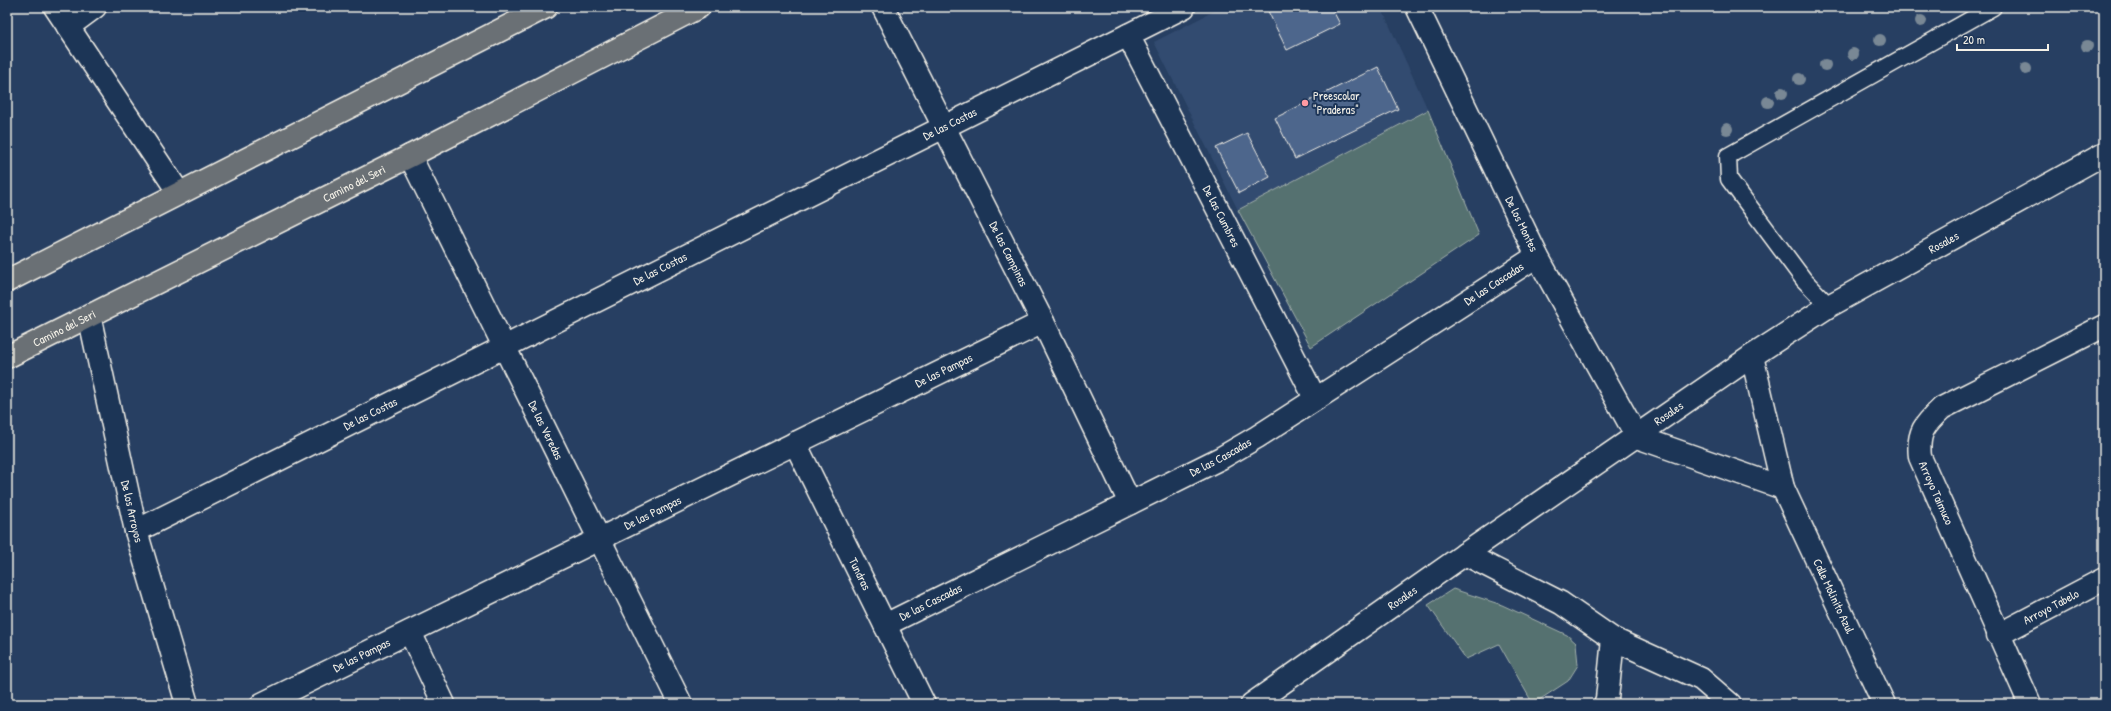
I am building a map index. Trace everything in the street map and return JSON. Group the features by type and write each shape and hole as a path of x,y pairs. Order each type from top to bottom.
{"main road":[{"path":"7,281 179,192 546,7"},
{"name":"Camino del Seri","path":"7,357 410,156 699,7"}],"street":[{"path":"55,7 179,192"},
{"path":"68,27 96,7"},
{"name":"De las Campinas","path":"883,7 1043,322 1130,503"},
{"name":"De las Costas","path":"136,531 1184,7"},
{"name":"De los Montes","path":"1418,7 1537,256 1637,437"},
{"name":"De las Cumbres","path":"1128,35 1316,398"},
{"name":"Rosales","path":"1252,704 1464,554 1637,437 1752,356 1829,306 2104,154"},
{"name":"De las Veredas","path":"410,156 681,704"},
{"name":"De las Cascadas","path":"885,625 1221,458 1257,437 1537,256"},
{"name":"De los Arroyos","path":"89,315 136,531 186,704"},
{"name":"De las Pampas","path":"262,704 1043,322"},
{"name":"Arroyo Taimuco","path":"2030,704 1920,457 1918,444 1921,433 1929,420 1942,408 2104,326"},
{"name":"Calle Molinito Azul","path":"1752,356 1782,488 1884,704"},
{"path":"1637,437 1782,488"},
{"name":"Tundras","path":"795,443 924,704"},
{"path":"1464,554 1561,603 1613,639 1701,679 1730,704"},
{"name":"Arroyo Tabelo","path":"1998,635 2104,579"},
{"path":"410,632 444,704"},
{"path":"1605,704 1607,699 1613,639"}],"lane":[{"path":"1829,306 1804,280 1729,179 1728,156 1993,7"}],"shaded area":[{"name":"Preescolar \"Praderas\"","path":"1222,7 1381,7 1428,110 1238,210 1154,42"}],"green space":[{"path":"1428,110 1479,235 1311,347 1238,210"},
{"path":"1453,589 1502,605 1567,635 1576,643 1578,665 1568,681 1533,704 1499,644 1466,659 1428,605"}],"building":[{"path":"1266,7 1331,7 1340,24 1287,50"},
{"path":"1378,67 1398,109 1295,159 1275,118"},
{"path":"1247,133 1270,177 1239,193 1216,148"}],"place":[{"name":"Preescolar \"Praderas\"","path":"1305,103"}]}
